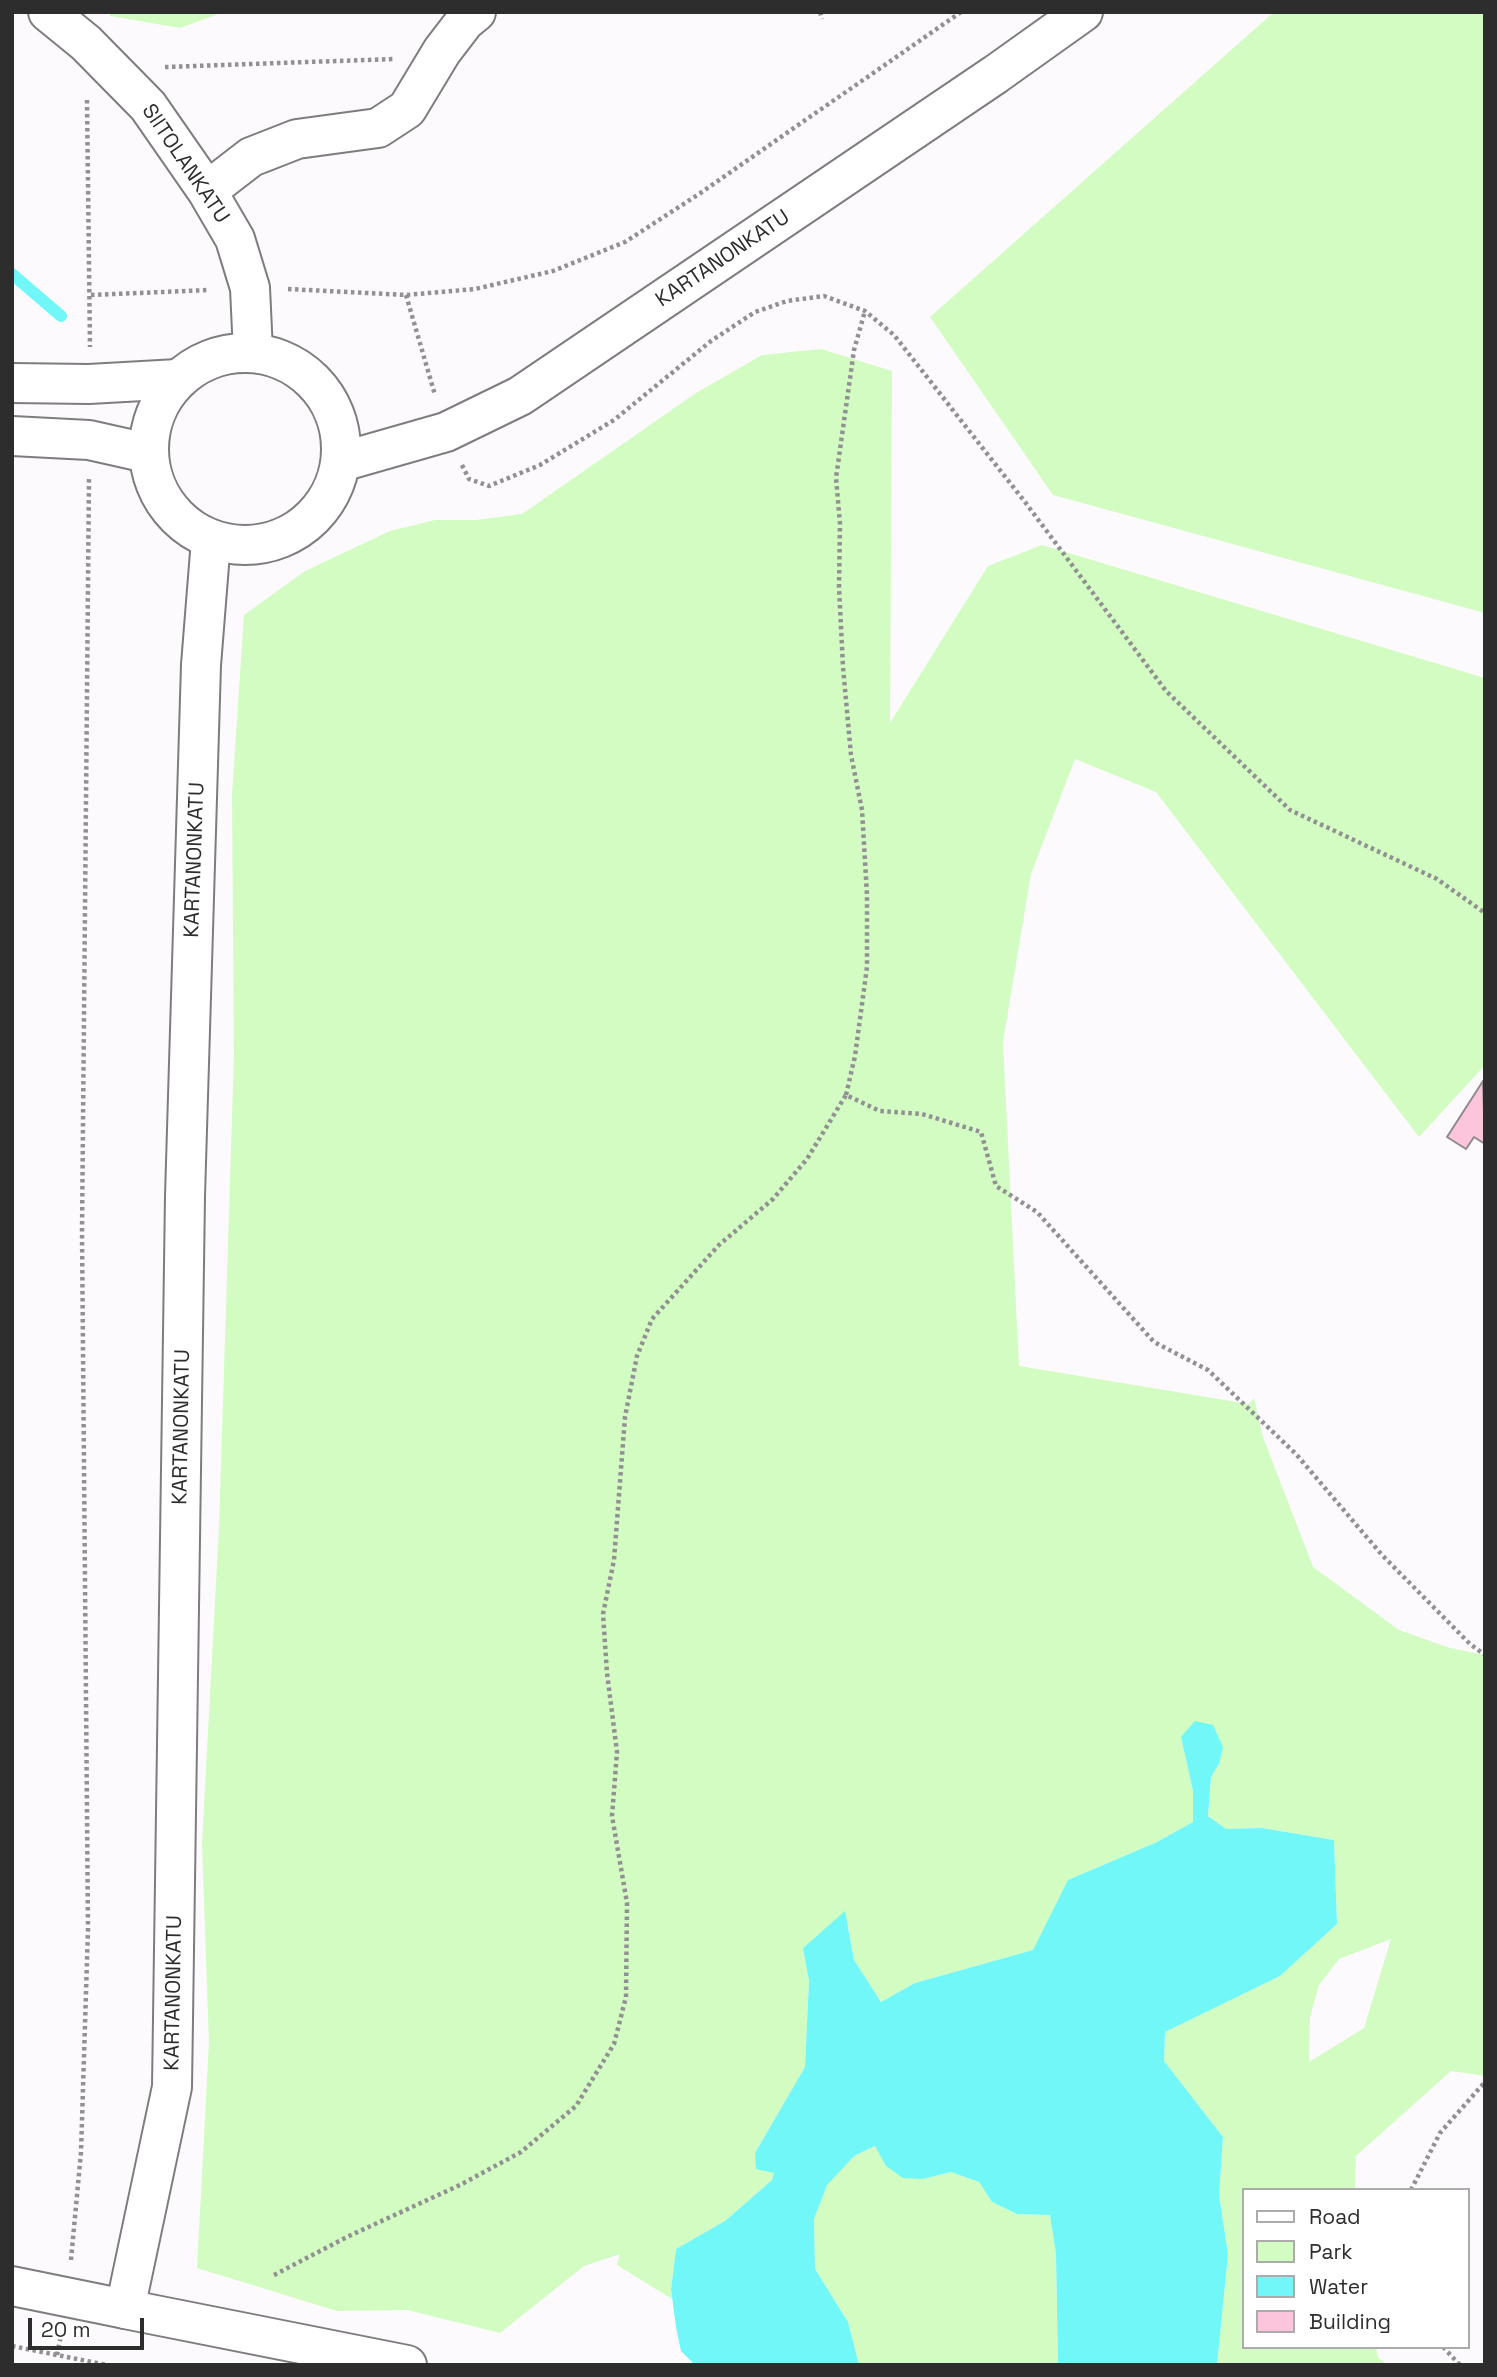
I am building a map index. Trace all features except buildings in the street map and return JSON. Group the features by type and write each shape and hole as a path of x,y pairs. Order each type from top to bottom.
{"main road":[{"name":"SIITOLANKATU","path":"48,12 95,42 148,106 207,191 236,239 250,288 253,352"},
{"path":"207,191 251,156 297,139 378,128 407,109 465,21 476,12"},
{"name":"KARTANONKATU","path":"341,462 446,432 520,396 996,74 1083,12"},
{"path":"253,352 291,363 321,388 338,423 341,462 330,495 308,522 279,540 245,546 211,540 186,526 166,506 153,481 148,453 155,413 178,379 200,362 225,353 253,352"},
{"path":"12,383 89,384 178,379"},
{"path":"12,436 89,440 148,453"},
{"name":"KARTANONKATU","path":"125,2309 172,2087 186,1196 201,665 211,540"},
{"path":"12,2286 407,2365"}],"path":[{"path":"820,12 822,19"},
{"path":"91,295 250,288 405,295 475,289 553,271 625,242 699,194 961,12"},
{"path":"89,384 95,42 439,58"},
{"path":"489,486 540,465 614,420 711,341 755,312 787,301 824,296 865,311 894,335 1025,502 1166,691 1290,810 1437,879 1485,913"},
{"path":"274,2275 349,2236 460,2185 520,2152 576,2106 614,2044 626,1997 627,1903 612,1816 617,1752 603,1614 614,1560 625,1417 637,1356 652,1319 719,1244 774,1199 807,1159 846,1095 855,1056 867,967 867,895 862,810 851,755 843,667 839,587 840,524 836,478 854,349 865,311"},
{"path":"57,2355 68,2297 81,2152 88,1929 82,1233 89,440"},
{"path":"846,1095 880,1111 922,1114 981,1132 996,1186 1037,1212 1154,1342 1208,1370 1287,1445 1382,1555 1470,1644 1485,1655"},
{"path":"1412,2188 1440,2133 1485,2082"},
{"path":"12,2346 107,2365"},
{"path":"1445,2349 1460,2365"}],"green space":[{"path":"110,12 218,12 180,28 110,16"},
{"path":"1274,12 1485,12 1485,613 1053,495 930,317"},
{"path":"821,349 892,371 890,723 988,566 1042,545 1485,678 1485,1065 1419,1137 1156,792 1075,759 1031,874 1003,1042 1019,1366 1249,1404 1254,1398 1263,1437 1313,1567 1399,1630 1450,1648 1485,1655 1485,2076 1451,2071 1356,2156 1355,2188 1242,2188 1242,2349 1376,2349 1378,2357 1387,2365 1217,2365 1228,2254 1219,2195 1223,2137 1164,2061 1165,2032 1280,1976 1337,1924 1334,1840 1262,1828 1226,1829 1208,1816 1211,1777 1219,1764 1181,1737 1193,1791 1193,1822 1157,1842 1068,1880 1033,1950 915,1983 881,2002 854,1960 848,1926 834,1921 803,1948 809,1981 805,2067 755,2153 774,2173 772,2180 725,2221 676,2249 672,2299 617,2265 620,2254 584,2266 500,2333 407,2310 337,2311 197,2268 209,2043 202,1844 219,1527 234,1055 232,795 244,615 305,571 390,531 435,520 476,520 522,514 696,393 762,355","holes":["1391,1939 1364,2028 1309,2062 1310,2017 1319,1985 1339,1959"]},
{"path":"876,2146 886,2166 923,2179 951,2172 979,2182 992,2202 1017,2214 1050,2215 1056,2254 1058,2365 859,2365 848,2322 815,2269 814,2219 826,2185 854,2156"}],"water":[{"path":"1195,1721 1213,1725 1223,1747 1219,1764 1211,1777 1208,1816 1226,1829 1262,1828 1334,1840 1337,1924 1280,1976 1165,2032 1164,2061 1223,2137 1219,2195 1228,2254 1217,2365 1058,2365 1056,2254 1050,2215 1017,2214 992,2202 979,2182 951,2172 923,2179 903,2178 886,2166 875,2146 854,2156 827,2185 814,2219 815,2269 848,2322 859,2365 694,2364 681,2351 676,2327 671,2289 676,2249 725,2221 772,2180 774,2173 756,2169 755,2153 805,2067 809,1981 803,1948 845,1911 854,1960 881,2002 915,1983 1033,1950 1068,1880 1157,1842 1193,1822 1193,1791 1181,1737"}],"waterway":[{"path":"12,274 61,316"}]}
